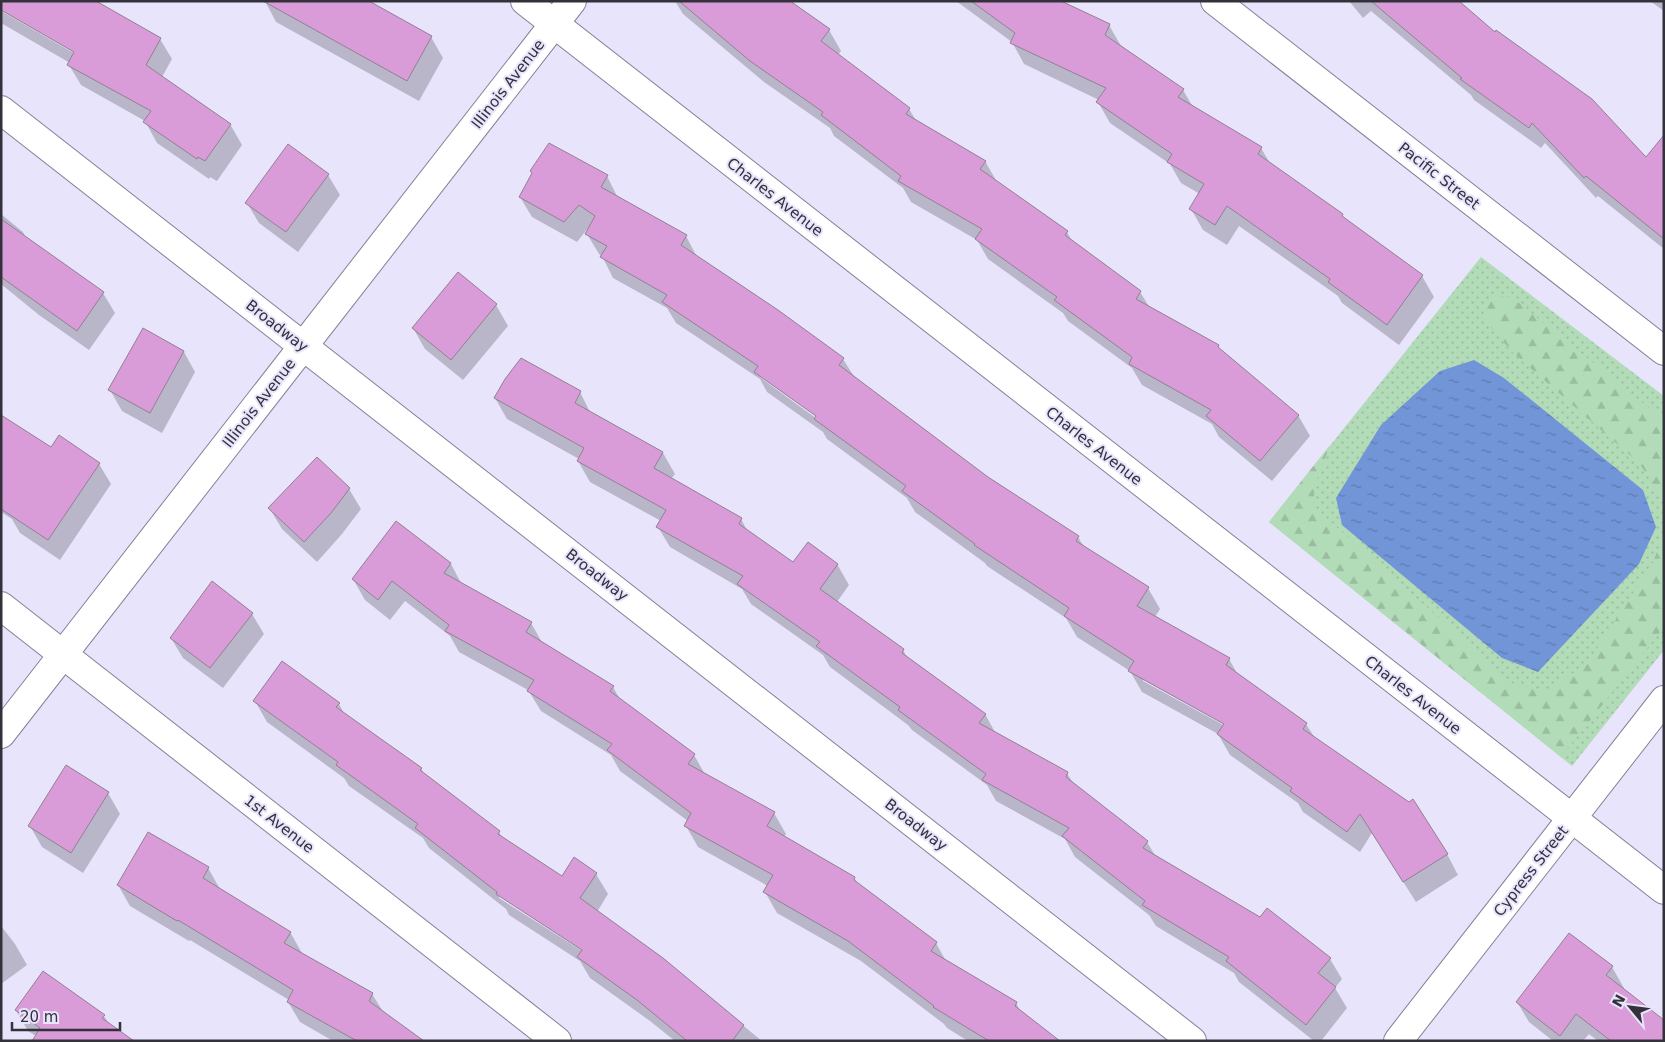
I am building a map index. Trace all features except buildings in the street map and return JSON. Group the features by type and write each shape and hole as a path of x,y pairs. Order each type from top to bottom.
{"street":[{"name":"Charles Avenue","path":"524,1 1664,890"},
{"name":"Illinois Avenue","path":"1,734 572,1"},
{"name":"Pacific Street","path":"1215,1 1664,351"},
{"name":"Broadway","path":"1,110 1192,1041"},
{"name":"1st Avenue","path":"1,606 557,1041"},
{"name":"Cypress Street","path":"1398,1041 1664,700"}],"green space":[{"path":"1481,257 1664,396 1664,650 1572,766 1269,522"},
{"path":"1495,295 1513,298 1664,420 1664,499 1639,463 1512,352 1486,321 1482,307"},
{"path":"1330,445 1315,485 1313,506 1512,683 1545,691 1587,664 1653,562 1664,534 1664,627 1561,757 1269,522"}],"water":[{"path":"1474,360 1504,378 1643,490 1656,527 1639,564 1538,672 1502,658 1342,525 1336,498 1381,425 1440,371"}]}
